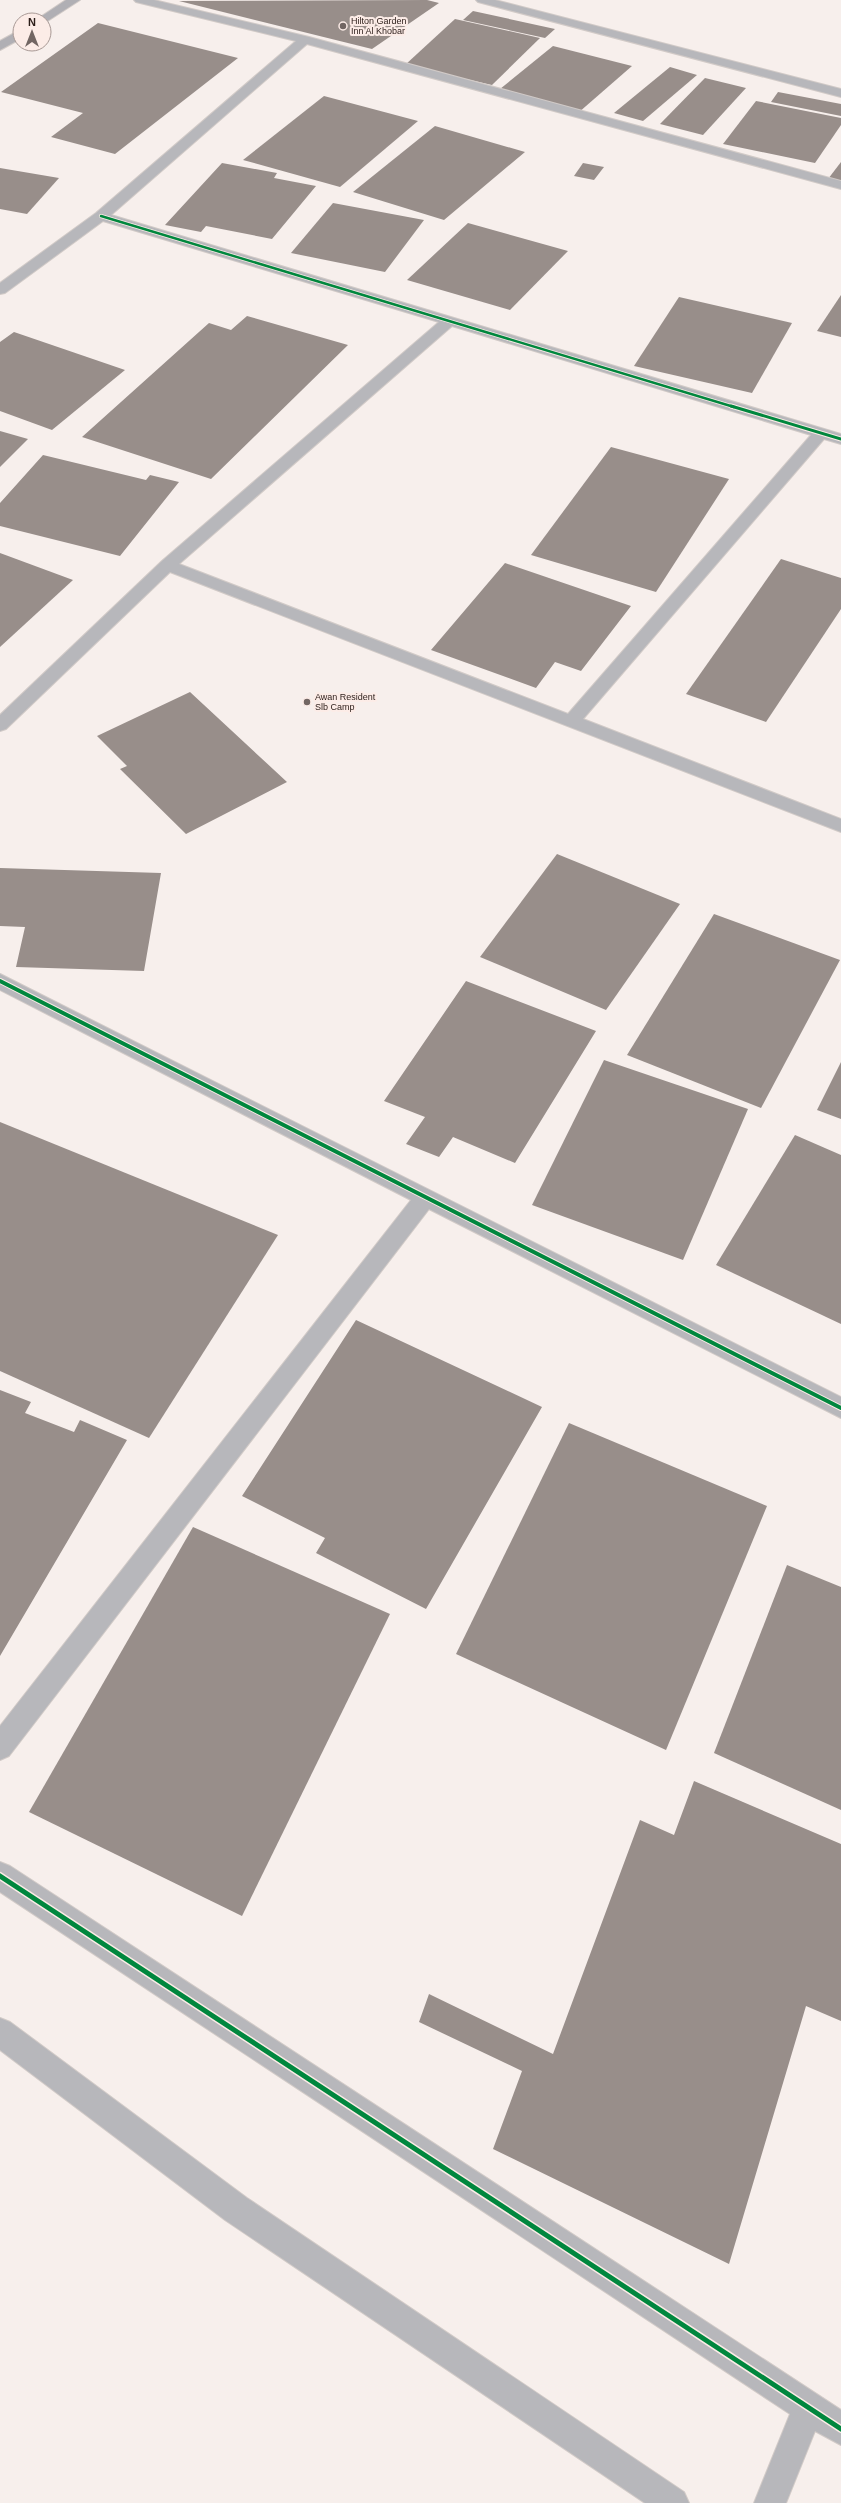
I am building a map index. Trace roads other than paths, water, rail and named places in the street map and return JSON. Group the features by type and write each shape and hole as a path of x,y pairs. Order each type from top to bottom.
{"main road":[{"path":"52,14 74,0"},
{"path":"0,46 12,39"}],"street":[{"path":"140,0 305,40 841,185"},
{"path":"482,0 841,93"},
{"path":"0,290 101,216 305,40"},
{"path":"101,216 841,439"},
{"path":"0,725 168,565 449,321"},
{"path":"572,721 821,433"},
{"path":"168,565 841,826"},
{"path":"0,981 841,1408"},
{"path":"0,1747 426,1197"},
{"path":"0,1876 841,2429"},
{"path":"0,2032 236,2210 673,2503"},
{"path":"770,2503 808,2408"}],"place":[{"name":"Hilton Garden Inn Al Khobar","path":"343,26"},
{"name":"Awan Resident Slb Camp","path":"307,702"}]}
